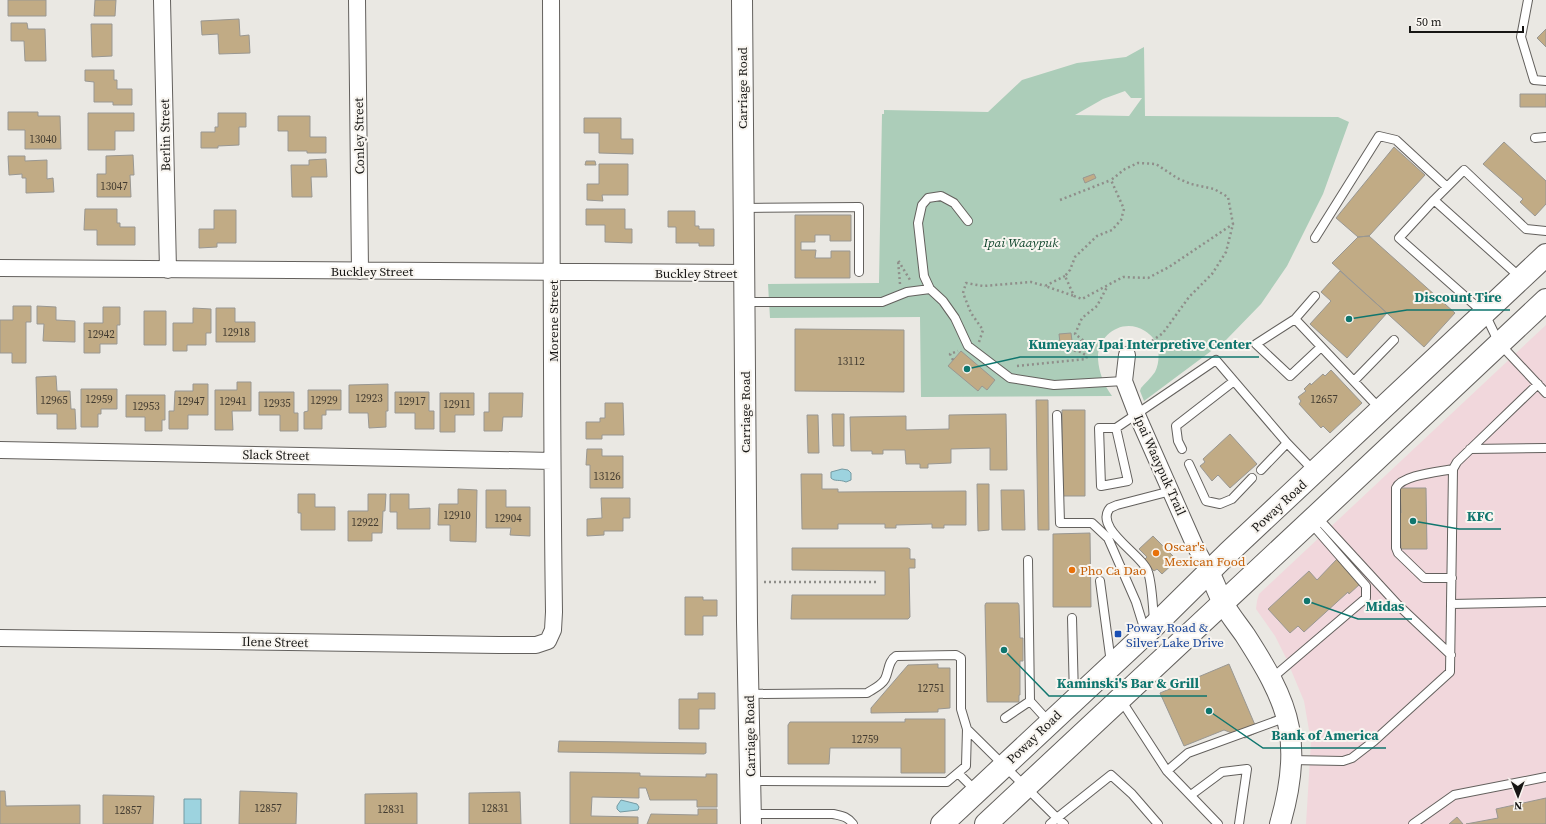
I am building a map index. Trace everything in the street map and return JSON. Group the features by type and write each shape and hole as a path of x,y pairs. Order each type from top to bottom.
{"main road":[{"name":"Poway Road","path":"942,824 1546,255"},
{"path":"986,824 1546,300"}],"street":[{"name":"Berlin Street","path":"162,0 168,270"},
{"name":"Conley Street","path":"357,0 360,271"},
{"name":"Morene Street","path":"548,641 553,630 554,612 552,461 553,272 551,0"},
{"name":"Carriage Road","path":"742,0 746,582 751,819"},
{"name":"Buckley Street","path":"0,268 744,273"},
{"name":"Ipai Waaypuk Trail","path":"1127,355 1124,381 1137,415 1194,544 1209,572"},
{"name":"Slack Street","path":"0,450 552,461"},
{"path":"1209,572 1223,603 1255,650 1271,679 1287,717 1291,760 1287,794 1280,824"},
{"name":"Ilene Street","path":"0,638 506,645 536,645 548,641"}],"lane":[{"path":"1528,0 1521,37 1534,80 1546,81"},
{"path":"1315,238 1379,136 1396,140 1447,187"},
{"path":"1535,138 1546,137"},
{"path":"1545,229 1526,229 1464,170 1399,238 1485,314 1500,343 1546,393"},
{"path":"968,221 954,202 941,196 928,198 922,205 918,223 924,276 930,290 943,301 956,318 968,346 1010,378 1054,385 1124,381"},
{"path":"1434,200 1521,278"},
{"path":"743,208 859,207 859,272"},
{"path":"744,302 882,302 907,292 930,290"},
{"path":"1315,296 1295,319 1256,344 1290,376 1321,347"},
{"path":"1295,319 1382,410"},
{"path":"1354,381 1394,340"},
{"path":"1116,428 1128,482 1101,486 1099,428 1116,428 1216,360 1287,443 1315,472"},
{"path":"1182,449 1178,441 1176,426 1234,381"},
{"path":"1291,760 1343,761 1352,758 1374,741 1450,672 1453,469 1457,462 1470,449 1538,384"},
{"path":"1057,415 1060,523 1092,523 1108,538 1136,602 1150,629"},
{"path":"1261,470 1287,443"},
{"path":"1470,449 1546,448"},
{"path":"1189,464 1206,501 1220,504 1232,499 1252,478"},
{"path":"1452,578 1424,578 1398,553 1396,548 1396,488 1400,482 1406,479 1453,469"},
{"path":"1150,629 1148,572 1111,530 1107,521 1107,513 1110,508 1117,505 1171,491"},
{"path":"1313,519 1397,604 1451,655"},
{"path":"1271,679 1366,598 1366,586 1313,519"},
{"path":"1028,560 1030,701 1049,722"},
{"path":"1100,581 1111,666"},
{"path":"1451,604 1546,602"},
{"path":"1072,618 1074,699"},
{"path":"749,694 867,693 882,683 893,659 896,656 956,655 960,658 961,709 967,729 966,766 950,780 943,782 751,781"},
{"path":"1120,699 1168,771 1218,824"},
{"path":"1005,718 1030,701"},
{"path":"1168,771 1188,753 1287,717"},
{"path":"967,729 1004,767 1064,824"},
{"path":"1191,796 1222,772 1247,769 1239,824"},
{"path":"958,773 977,792"},
{"path":"1050,824 1111,775 1132,794 1158,824"},
{"path":"1413,824 1454,795 1546,776"},
{"path":"751,819 833,814 849,818 853,824"}],"path":[{"path":"1060,200 1111,180 1126,169 1138,163 1156,164 1177,178 1191,184 1214,189 1228,197 1233,224 1226,252 1212,274 1189,297 1163,333 1152,341"},
{"path":"1045,286 1065,276 1070,270 1075,257 1097,236 1112,230 1121,220 1124,209 1111,180"},
{"path":"981,342 983,330 971,313 963,293 966,283 983,286 1031,282 1082,299 1123,277 1148,278 1169,267 1233,224"},
{"path":"901,294 898,260 917,291"},
{"path":"1065,276 1074,296"},
{"path":"1018,366 1086,359 1087,356 1081,352 1056,348 1065,344 1084,341 1075,334 1082,318 1097,306 1107,286"},
{"path":"746,582 877,582"}],"shaded area":[{"path":"1546,325 1546,824 1306,824 1311,742 1304,701 1275,636 1256,609 1259,594"}],"green space":[{"name":"Ipai Waaypuk","path":"1144,47 1145,116 1338,117 1349,122 1323,194 1287,266 1261,304 1226,340 1144,401 1140,391 1141,388 1155,372 1159,357 1157,345 1153,338 1145,331 1137,327 1121,327 1113,330 1102,342 1099,350 1098,359 1101,374 1104,383 1112,396 921,397 920,317 770,318 768,284 879,283 882,114 884,114 884,110 988,112 1022,80 1077,63 1126,57","holes":["1125,91 1131,98 1142,98 1129,116 1075,115 1103,99"]}],"water":[{"path":"842,469 848,470 851,473 851,480 846,482 831,478 831,472"},
{"path":"184,799 201,799 201,824 184,824"},
{"path":"621,800 637,804 639,807 638,810 620,812 617,809 617,806"}],"building":[{"path":"8,0 46,0 46,16 8,16"},
{"path":"95,0 116,0 115,16 94,16"},
{"path":"239,19 240,36 249,35 250,53 219,54 218,34 202,35 201,21"},
{"path":"11,23 27,23 28,29 45,29 46,61 25,61 24,41 11,41"},
{"path":"91,24 112,24 112,56 92,57"},
{"path":"1546,29 1546,47 1537,38"},
{"path":"85,70 114,70 114,80 117,80 117,89 132,89 132,105 113,105 113,102 94,102 94,82 85,81"},
{"path":"1520,94 1546,94 1546,107 1520,107"},
{"path":"8,112 38,112 38,116 60,116 61,149 25,149 25,130 8,130"},
{"path":"88,113 134,113 134,131 115,131 115,150 88,150"},
{"path":"218,113 246,113 246,127 239,127 239,145 218,146 218,148 201,148 201,132 215,132 215,127 218,127"},
{"path":"278,116 310,116 310,137 326,137 326,153 288,151 288,131 278,131"},
{"path":"584,118 621,118 621,139 633,139 633,154 599,153 599,133 584,133"},
{"path":"1504,142 1546,181 1546,204 1535,216 1520,202 1523,199 1483,164"},
{"path":"1394,147 1425,175 1369,236 1358,237 1336,218"},
{"path":"133,155 134,175 130,175 131,197 97,197 97,174 106,174 106,156"},
{"path":"8,156 25,156 25,161 47,160 47,179 53,178 54,192 26,193 26,178 22,178 22,174 9,175"},
{"path":"326,159 327,177 311,177 312,197 292,197 291,165 309,165 309,160"},
{"path":"586,161 595,161 596,165 585,165"},
{"path":"599,164 628,164 628,195 602,195 603,201 587,200 587,184 599,184"},
{"path":"1094,174 1096,178 1085,183 1083,178"},
{"path":"85,209 117,209 117,223 120,223 120,227 135,227 135,245 97,245 97,230 84,230"},
{"path":"586,209 625,209 625,229 632,229 632,243 605,242 605,225 586,225"},
{"path":"214,210 236,210 236,243 217,243 217,247 199,248 199,229 214,229"},
{"path":"668,211 695,211 695,226 699,226 699,229 714,229 714,246 699,246 699,243 676,243 676,227 668,227"},
{"path":"795,215 851,215 851,241 830,241 830,235 815,235 815,242 801,242 801,250 816,250 815,258 831,258 831,251 850,251 850,278 795,278"},
{"path":"1369,236 1455,313 1424,347 1332,263 1358,237"},
{"path":"1340,271 1387,313 1347,358 1310,324 1331,301 1321,292"},
{"path":"13,306 31,306 31,322 26,322 26,363 12,363 12,353 0,353 0,320 13,320"},
{"path":"37,306 56,307 56,320 75,321 75,342 43,341 44,324 37,324"},
{"path":"103,307 120,307 120,325 117,325 117,344 100,344 100,353 84,353 84,323 103,323"},
{"path":"193,308 211,309 211,333 206,333 206,345 187,345 187,351 173,351 173,323 193,323"},
{"path":"216,308 235,308 235,322 255,322 255,342 216,342"},
{"path":"144,311 166,311 166,345 144,345"},
{"path":"795,329 904,330 904,392 795,391"},
{"path":"1071,333 1072,341 1060,343 1059,334"},
{"path":"961,351 995,380 987,390 982,386 978,391 948,366"},
{"path":"1331,370 1362,403 1330,433 1323,426 1321,428 1299,404 1301,401 1298,397 1306,391 1304,389 1310,383 1311,385 1323,374 1325,376"},
{"path":"56,376 57,391 70,391 71,409 75,409 76,429 57,429 57,414 37,414 36,377"},
{"path":"237,382 251,382 251,411 232,411 233,430 215,430 215,390 237,390"},
{"path":"193,384 208,384 208,415 188,415 188,429 169,429 169,411 174,411 175,391 193,391"},
{"path":"388,384 388,411 386,411 386,427 369,428 368,413 349,413 349,385"},
{"path":"81,389 117,389 117,409 101,409 101,414 98,414 98,427 81,427"},
{"path":"308,390 341,390 341,410 326,410 326,415 322,415 322,429 304,429 304,412 308,411"},
{"path":"259,392 294,392 294,413 298,413 298,431 280,431 280,415 259,415"},
{"path":"395,392 429,392 429,411 434,411 434,429 415,429 415,413 395,413"},
{"path":"440,393 474,393 474,415 455,415 455,432 440,432"},
{"path":"489,393 523,393 522,417 503,417 502,431 484,431 484,412 489,412"},
{"path":"126,395 165,395 165,420 162,420 162,431 145,431 145,417 126,417"},
{"path":"1036,400 1048,400 1049,530 1038,530"},
{"path":"605,403 623,403 624,435 602,435 602,439 586,439 586,422 600,422 600,418 605,418"},
{"path":"1062,410 1085,410 1085,496 1062,496"},
{"path":"832,414 844,414 844,446 833,446"},
{"path":"1006,414 1007,470 990,470 990,448 951,449 951,463 928,464 928,468 920,468 920,464 906,464 905,450 883,450 883,454 872,454 872,451 851,451 850,417 906,416 906,430 949,429 949,415"},
{"path":"807,415 818,415 819,453 808,453"},
{"path":"1230,434 1257,464 1230,488 1218,475 1212,481 1200,466 1205,462 1203,459"},
{"path":"587,449 602,449 602,456 623,456 623,488 590,488 590,465 586,465"},
{"path":"801,474 822,474 822,489 838,489 838,492 966,491 966,525 944,525 944,528 932,528 932,524 896,525 896,528 885,528 885,524 838,524 838,529 802,529"},
{"path":"977,484 989,484 989,530 978,531"},
{"path":"1400,488 1426,488 1427,549 1401,549 1399,513 1401,513"},
{"path":"458,489 477,490 476,542 450,541 450,525 438,525 439,504 458,504"},
{"path":"486,490 506,490 506,507 530,507 530,536 510,535 511,528 486,528"},
{"path":"1001,490 1024,490 1025,530 1002,530"},
{"path":"298,494 315,494 315,507 335,507 335,530 301,530 301,513 298,513"},
{"path":"368,494 386,494 385,511 383,511 382,533 372,533 372,541 348,541 348,511 368,511"},
{"path":"390,494 409,494 409,509 430,508 430,529 397,529 397,512 390,512"},
{"path":"601,498 630,498 630,518 623,518 623,531 604,531 604,535 587,536 587,519 602,518"},
{"name":"Pho Ca Dao","path":"1090,533 1091,607 1053,607 1053,534"},
{"name":"Oscar's Mexican Food","path":"1153,536 1177,560 1162,574 1157,569 1154,571 1144,560 1147,557 1139,549"},
{"path":"792,548 910,549 910,559 915,559 915,568 909,568 910,617 908,619 791,619 792,595 885,595 885,571 792,570"},
{"path":"1337,559 1360,584 1349,594 1348,592 1304,632 1298,626 1290,633 1268,609 1309,571 1317,580"},
{"path":"685,597 703,597 703,600 717,600 717,616 703,616 703,635 685,635"},
{"path":"986,603 1018,603 1019,605 1020,638 1023,638 1023,661 1020,661 1019,702 987,702"},
{"path":"938,664 938,668 950,668 950,708 938,709 938,712 871,713 871,708 908,665"},
{"path":"1229,664 1258,732 1245,738 1224,730 1184,746 1160,693"},
{"path":"698,693 715,693 715,709 699,709 699,729 679,729 679,699 698,699"},
{"path":"905,719 945,719 945,773 901,773 901,748 830,748 829,764 788,764 788,725 790,722 905,722"},
{"path":"559,741 706,743 706,753 558,752"},
{"path":"570,772 640,773 640,776 706,777 706,774 717,774 717,807 697,807 697,800 650,800 646,788 639,788 639,798 592,797 591,816 638,817 638,824 570,824"},
{"path":"0,791 5,791 6,806 80,805 80,824 0,824"},
{"path":"240,791 297,793 296,824 239,824"},
{"path":"520,792 521,824 469,824 469,793"},
{"path":"417,793 417,824 365,824 365,794"},
{"path":"103,795 154,796 153,824 103,824"},
{"path":"1546,798 1546,824 1466,824 1498,818 1496,809"},
{"path":"698,809 717,809 717,824 647,824 651,814 698,815"},
{"path":"1457,817 1463,824 1449,824"}],"place":[{"name":"Discount Tire","path":"1349,319"},
{"name":"Kumeyaay Ipai Interpretive Center","path":"967,369"},
{"name":"KFC","path":"1413,521"},
{"name":"Oscar's Mexican Food","path":"1156,553"},
{"name":"Pho Ca Dao","path":"1072,570"},
{"name":"Midas","path":"1307,601"},
{"name":"Poway Road & Silver Lake Drive","path":"1118,634"},
{"name":"Kaminski's Bar & Grill","path":"1004,650"},
{"name":"Bank of America","path":"1209,711"}]}
